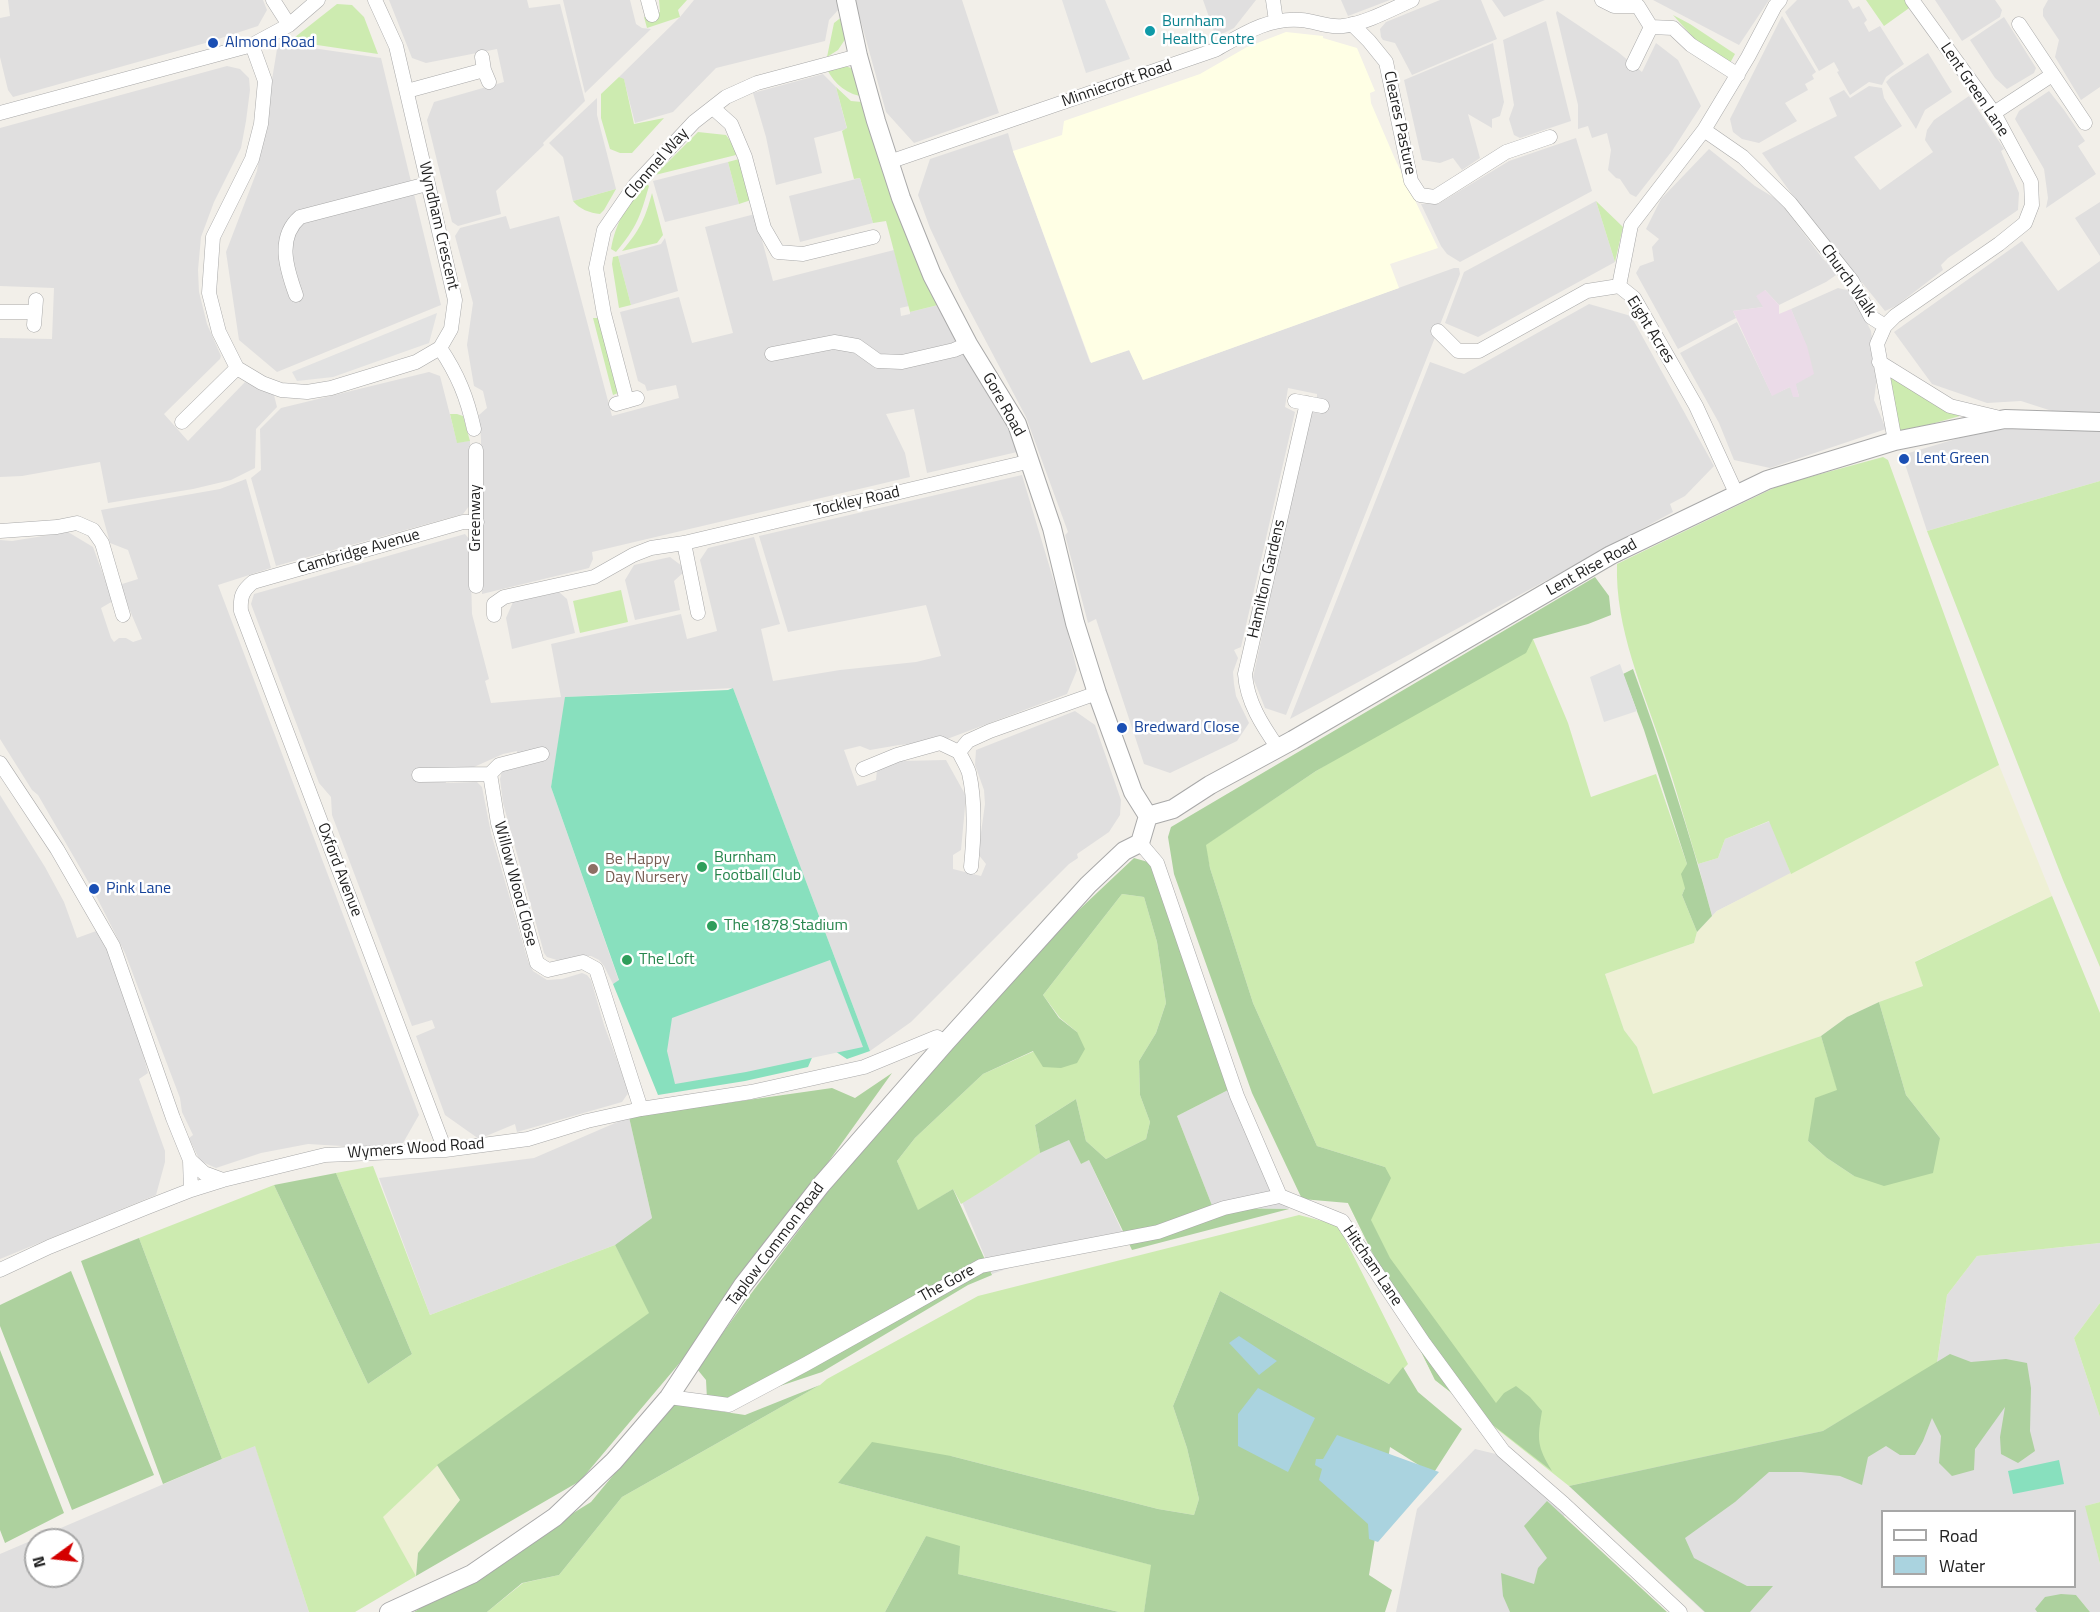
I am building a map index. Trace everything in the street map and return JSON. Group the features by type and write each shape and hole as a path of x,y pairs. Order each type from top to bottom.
{"street":[{"path":"273,0 289,25"},
{"path":"0,113 252,45 289,25 318,0"},
{"name":"Wyndham Crescent","path":"375,0 396,46 455,300 451,329 440,348"},
{"path":"648,0 652,15"},
{"name":"Gore Road","path":"846,0 858,56 889,162 932,275 968,344 1017,424 1052,528 1076,623 1097,693 1133,792 1148,816"},
{"path":"1273,0 1276,21"},
{"name":"Minniecroft Road","path":"889,162 1205,54 1258,26 1276,21 1300,20 1339,27 1412,0"},
{"path":"1602,0 1614,6 1638,6 1651,27"},
{"path":"1620,286 1631,225 1704,130 1780,0"},
{"name":"Lent Green Lane","path":"1885,326 1895,316 1999,244 2025,222 2032,205 2031,182 1994,113 1912,0"},
{"name":"Cleares Pasture","path":"1352,24 1386,62 1411,181 1420,195 1435,197 1506,152 1550,137"},
{"path":"2019,24 2085,123"},
{"path":"1633,64 1651,27"},
{"path":"1651,27 1673,28 1691,45 1738,75"},
{"path":"252,45 265,81 261,124 252,159 213,237 209,293 219,332 237,369 262,383 281,390 307,392 331,388 416,362 440,348 455,370 468,402 474,429"},
{"name":"Clonmel Way","path":"627,401 604,314 596,268 604,230 635,185 694,122 726,97 758,83 858,56"},
{"path":"407,91 485,70"},
{"path":"1994,113 2052,75"},
{"path":"713,108 730,124 745,157 764,228 778,252 803,254 873,237"},
{"name":"Church Walk","path":"1704,130 1743,157 1790,203 1852,281 1871,317 1885,326 1877,344 1895,441"},
{"path":"296,295 287,269 284,249 293,222 300,217 427,184"},
{"name":"Eight Acres","path":"1438,331 1458,351 1479,351 1587,291 1620,286 1634,298 1696,406 1737,495"},
{"path":"0,312 35,312"},
{"path":"772,354 834,342 857,346 878,361 902,362 954,350 968,344"},
{"path":"1879,362 1950,405 2005,419"},
{"path":"182,422 237,369"},
{"name":"Hamilton Gardens","path":"1278,748 1260,722 1246,690 1245,674 1301,402 1322,406"},
{"name":"Lent Rise Road","path":"1148,816 1173,809 1210,785 1611,555 1767,480 1895,441 2005,419 2100,422"},
{"name":"Greenway","path":"476,450 476,586"},
{"name":"Tockley Road","path":"494,615 494,604 504,597 594,577 633,555 651,548 684,543 1031,461"},
{"name":"Cambridge Avenue","path":"244,589 253,582 275,575 464,522 477,522"},
{"path":"0,531 57,527 77,523 93,530 102,543 123,615"},
{"path":"684,543 698,614"},
{"name":"Oxford Avenue","path":"244,589 240,598 241,610 445,1150"},
{"path":"959,752 968,741 990,731 1097,693"},
{"path":"863,769 897,755 940,743 959,752 969,772 973,803 974,838 971,867"},
{"path":"419,775 490,774 499,765 543,754"},
{"path":"0,763 57,849 113,946 190,1160 190,1190"},
{"name":"Willow Wood Close","path":"490,774 498,823 537,963 548,970 584,963 596,969 641,1109"},
{"path":"1148,816 1140,843 1157,863 1238,1096 1280,1196"},
{"name":"Taplow Common Road","path":"389,1612 472,1574 555,1517 614,1461 669,1397 743,1285 814,1194 946,1042 1088,885 1124,851 1140,843"},
{"name":"Wymers Wood Road","path":"0,1270 49,1247 190,1190 325,1155 445,1150 528,1139 587,1121 641,1109 751,1092 864,1067 936,1037 946,1042"},
{"path":"190,1160 204,1173 224,1180"},
{"name":"The Gore","path":"669,1397 729,1405 981,1266 1158,1232 1224,1208 1280,1196"},
{"name":"Hitcham Lane","path":"1280,1196 1342,1221 1423,1342 1503,1451 1564,1504 1680,1612"}],"shaded area":[{"path":"8,0 263,0 267,10 258,26 13,97 8,90 0,57 0,18 10,16"},
{"path":"389,0 527,0 529,8 560,4 585,101 496,191 501,214 458,226 452,222 427,120 434,102 504,82 497,49 426,63 412,58"},
{"path":"563,0 630,0 636,24 642,28 651,29 585,93"},
{"path":"694,0 838,0 839,9 829,20 825,41 716,68 673,112 635,123 624,80 619,77 680,17"},
{"path":"855,0 962,0 999,113 914,143 886,112"},
{"name":"Burnham Health Centre","path":"1062,0 1105,0 1130,59 1086,73"},
{"path":"1203,0 1256,0 1234,28 1216,37"},
{"path":"1341,0 1390,0 1348,16"},
{"path":"1440,0 1481,0 1497,39 1412,75 1395,43 1383,40 1380,29 1386,22"},
{"path":"1492,0 1545,0 1504,17"},
{"path":"1653,0 1769,0 1739,45"},
{"path":"1797,0 1848,0 1853,9 1859,6 1867,20 1864,23 1869,32 1880,26 1904,64 1886,77 1882,85 1869,82 1850,95 1834,62 1819,71 1785,12"},
{"path":"1935,0 1995,0 2002,10 2000,17 1962,41"},
{"path":"2048,0 2100,0 2100,87 2081,100 2055,57 2059,40 2043,16 2043,9"},
{"path":"1557,11 1618,52 1642,72 1656,43 1678,60 1701,106 1672,151 1636,197 1630,194 1620,179 1608,170 1611,150 1607,133 1592,138 1588,126 1578,129 1578,105"},
{"path":"1782,16 1816,72 1812,75 1814,79 1805,84 1808,90 1785,103 1797,121 1759,143 1742,139 1733,132 1730,119"},
{"path":"2004,17 2036,68 2034,73 2007,89 1995,78 1970,40"},
{"path":"1546,21 1571,121 1520,138 1514,135 1509,119 1514,105 1503,40"},
{"path":"1286,32 1323,36 1323,38 1357,48 1375,91 1370,93 1371,103 1438,248 1390,264 1399,288 1143,380 1129,350 1091,363 1013,151 1062,135 1064,121 1200,74 1247,47"},
{"path":"278,43 381,58 441,305 277,372 239,340 226,252 257,171"},
{"path":"1493,43 1504,102 1500,116 1492,119 1492,128 1468,114 1480,158 1462,170 1453,158 1440,163 1422,160 1404,80"},
{"path":"1928,53 1952,92 1925,110 1916,129 1886,82"},
{"path":"227,66 240,69 249,78 250,90 246,121 241,148 214,202 201,237 198,270 199,292 207,324 221,356 164,414 188,441 245,382 274,395 277,407 256,429 255,468 231,480 193,489 108,503 100,462 22,476 0,477 0,338 52,339 54,288 0,286 0,128"},
{"path":"823,74 836,87 847,129 814,138 822,173 776,185 766,137 753,93"},
{"path":"1869,86 1882,88 1884,98 1902,126 1854,157 1880,190 1933,152 1925,140 1927,130 1934,120 1969,96 2004,149 2001,151 2019,193 2018,210 1948,258 1941,265 1943,270 1896,306 1885,311 1804,211 1762,153 1837,116 1829,98 1844,90 1850,98"},
{"path":"2049,91 2085,141 2078,146 2096,174 2046,208 2048,198 2044,169 2015,119 2019,111"},
{"path":"597,98 597,115 616,189 573,201 563,157 549,143"},
{"path":"1008,133 1090,362 1130,350 1143,380 1459,268 1460,274 1286,715 1265,708 1253,678 1310,408 1317,400 1317,394 1288,388 1285,407 1295,412 1241,647 1234,650 1238,658 1233,672 1236,696 1249,723 1237,741 1170,773 1144,764 1096,619 1088,623 1065,535 1068,532 1026,417 962,296 930,228 918,195 930,159"},
{"path":"1576,138 1592,191 1460,262 1447,254 1421,204 1438,204 1509,161"},
{"path":"1709,149 1755,186 1786,205 1784,207 1823,259 1839,273 1826,282 1779,305 1765,290 1764,307 1733,311 1736,318 1678,349 1636,273 1640,266 1654,261 1652,247 1659,239 1646,229 1661,199"},
{"path":"728,162 739,204 665,222 653,181"},
{"path":"860,178 873,223 800,242 789,196"},
{"path":"1596,201 1615,262 1478,337 1445,323 1464,272"},
{"path":"2100,202 2100,256 2075,218"},
{"path":"755,214 773,281 894,250 909,306 900,308 901,316 938,305 970,356 1006,423 1017,452 927,473 914,409 886,414 905,453 910,477 592,552 593,559 589,568 482,594 479,415 487,408 483,391 474,386 467,345 473,303 455,236 460,228 506,216 510,229 559,216 612,416 679,398 676,385 647,391 645,385 638,381 620,312 679,297 692,343 733,333 705,227"},
{"path":"665,238 678,291 631,305 618,256 661,244"},
{"path":"2022,241 2058,291 2100,261 2100,413 2052,411 2021,401 1987,403 1932,384 1894,332"},
{"path":"1838,288 1851,291 1871,331 1877,377 1874,400 1886,429 1770,468 1734,460 1719,423 1680,353 1737,322 1772,395 1790,387 1799,396 1795,384 1806,346 1791,309"},
{"path":"1765,290 1779,305 1779,314 1791,309 1807,346 1814,374 1796,384 1799,397 1793,397 1790,387 1772,396 1733,311 1763,307 1756,296"},
{"path":"1589,304 1631,316 1714,466 1685,496 1670,504 1673,512 1290,719 1430,362 1464,374"},
{"path":"437,313 429,343 333,377 297,381 292,372"},
{"path":"429,372 440,376 457,442 470,441 470,505 463,514 276,566 251,478 261,470 260,429 281,408"},
{"path":"2021,427 2100,428 2100,481 1927,531 1902,455 1976,433"},
{"path":"1022,475 1061,605 1077,670 1067,694 939,742 870,750 860,746 844,750 857,786 876,780 877,770 900,761 946,760 966,796 961,850 953,855 953,869 981,876 986,864 978,854 985,804 984,790 975,765 976,750 1075,711 1095,725 1121,800 1120,815 1109,832 1077,854 1078,858 1069,864 911,1022 870,1051 733,688 566,697 551,787 619,981 613,984 604,966 591,956 560,961 547,957 544,953 503,803 500,779 502,771 521,767 517,751 503,754 474,767 444,768 446,783 477,782 482,787 491,833 528,961 533,971 547,980 562,979 582,973 591,980 604,1025 629,1092 622,1102 517,1132 515,1124 479,1139 445,1115 416,1036 435,1028 432,1020 412,1026 332,815 331,797 319,783 251,604 254,594 465,534 470,540 472,614 489,679 485,681 491,703 561,697 551,644 681,614 687,639 717,631 700,560 708,548 754,537 780,624 761,629 773,681 840,670 916,662 941,656 926,605 788,632 759,536"},
{"path":"246,479 271,568 218,585 419,1115 403,1143 359,1147 308,1144 261,1153 216,1168 200,1161 189,1138 193,1135 182,1112 180,1098 125,953 93,890 38,795 32,790 0,739 0,540 12,541 68,532 93,547 113,601 101,608 111,638 114,642 119,638 126,638 133,642 142,639 119,585 138,579 128,550 110,543 101,510 220,489"},
{"path":"670,557 682,566 684,572 674,581 680,610 635,620 625,580 634,565"},
{"path":"559,592 567,599 575,633 512,649 506,618 513,602"},
{"path":"1620,664 1637,711 1604,722 1590,677"},
{"path":"1999,765 2052,896 1916,961 1923,986 1879,1002 1847,1017 1821,1036 1653,1095 1637,1047 1624,1030 1605,974 1694,943 1697,932 1717,911"},
{"path":"0,795 64,902 77,938 99,930 105,941 134,1020 148,1073 139,1079 165,1151 165,1162 156,1195 0,1259"},
{"path":"1770,821 1791,874 1717,911 1712,916 1698,864 1718,858 1725,839"},
{"path":"830,960 863,1047 746,1072 675,1084 667,1051 672,1018"},
{"path":"1234,1087 1289,1209 1213,1208 1177,1116"},
{"path":"629,1117 652,1218 615,1245 430,1315 379,1178 534,1158"},
{"path":"1069,1140 1081,1164 1089,1160 1127,1242 1026,1262 992,1274 962,1202 1039,1153"},
{"path":"2100,1243 2100,1303 2074,1338 2100,1417 2100,1502 2086,1506 2100,1564 2100,1612 2090,1612 2076,1595 2036,1609 2037,1612 1704,1612 1569,1486 1600,1479 1937,1363 1947,1295 1977,1256"},
{"path":"255,1445 309,1612 0,1612 0,1554 24,1544 24,1588 84,1588 84,1528 61,1528"},
{"path":"1475,1449 1500,1455 1566,1504 1551,1612 1396,1612 1417,1509"},
{"path":"437,1465 460,1500 418,1553 416,1576 382,1517"}],"green space":[{"path":"659,0 687,0 678,10 680,17 647,28 644,17 660,12"},
{"path":"1866,0 1906,0 1912,6 1884,26"},
{"path":"337,4 352,5 364,17 378,54 290,41"},
{"path":"1673,15 1735,54 1730,63 1702,47"},
{"path":"843,16 846,38 838,50 827,57 834,23"},
{"path":"842,65 854,69 865,97 842,88 827,69"},
{"path":"619,77 624,79 634,124 664,118 632,153 620,153 610,149 601,118 601,94"},
{"path":"836,87 851,101 862,102 938,305 910,312 886,221 873,223 860,178 854,179 842,131 847,128"},
{"path":"698,132 726,135 734,146 736,155 655,175"},
{"path":"739,159 751,200 739,204 728,162"},
{"path":"645,182 649,186 640,214 629,236 616,252 611,249 619,221"},
{"path":"616,189 600,214 585,210 573,201"},
{"path":"652,193 663,235 657,243 622,251 641,224"},
{"path":"1596,201 1623,227 1615,262"},
{"path":"618,256 631,305 619,308 612,264 613,257"},
{"path":"593,318 599,318 618,393 613,395"},
{"path":"1889,367 1967,414 1899,433"},
{"path":"450,414 463,416 470,441 457,443"},
{"path":"1883,457 1888,460 1999,765 1791,874 1769,821 1725,839 1718,858 1698,864 1625,635 1617,564 1780,485"},
{"path":"2100,481 2100,967 2063,880 1927,531"},
{"path":"1595,577 1609,596 1611,615 1588,624 1533,639 1526,653 1316,771 1206,845 1210,868 1253,1003 1317,1146 1385,1167 1391,1178 1371,1220 1390,1258 1496,1403 1504,1393 1516,1386 1542,1411 1539,1429 1541,1449 1552,1471 1435,1380 1348,1203 1302,1199 1252,1093 1174,874 1168,837 1171,827"},
{"path":"621,590 628,622 580,633 573,601"},
{"path":"1533,639 1568,723 1591,797 1656,774 1687,864 1685,888 1682,895 1697,932 1694,943 1605,974 1624,1030 1637,1047 1653,1094 1821,1036 1838,1091 1808,1141 1827,1158 1854,1176 1940,1138 1906,1095 1879,1002 1923,986 1915,962 2052,896 2100,1013 2100,1243 1977,1256 1947,1295 1937,1363 1823,1431 1569,1486 1435,1380 1348,1203 1385,1167 1317,1146 1253,1003 1210,868 1205,845 1316,771"},
{"path":"1633,669 1676,792 1712,916 1697,932 1682,895 1685,888 1681,874 1687,864 1644,730 1623,674"},
{"name":"The 1878 Stadium","path":"733,688 870,1051 847,1059 830,1048 814,1053 808,1067 745,1081 658,1095 613,984 619,980 551,787 565,697"},
{"path":"1134,858 1155,864 1234,1087 1177,1116 1213,1208 1289,1209 1132,1250 1089,1160 1081,1164 1069,1140 1040,1153 1035,1125 1076,1099 1086,1141 1106,1159 1146,1139 1150,1122 1140,1095 1139,1061 1156,1033 1166,1003 1157,942 1144,897 1122,894 1043,995 1059,1018 1077,1032 1085,1049 1077,1063 1061,1068 1043,1067 1033,1051 983,1074 915,1138 897,1161 918,1210 953,1189 992,1275 968,1285 822,1372 732,1402 707,1399 706,1380 697,1369 857,1153 1065,923"},
{"path":"1122,894 1144,897 1157,942 1166,1003 1156,1033 1139,1061 1140,1095 1150,1122 1146,1139 1106,1159 1086,1141 1076,1099 1035,1125 1040,1153 961,1204 953,1189 918,1211 897,1161 915,1138 983,1074 1077,1032 1060,1018 1043,995"},
{"path":"1879,1002 1906,1095 1940,1138 1933,1173 1884,1186 1854,1176 1827,1158 1808,1141 1815,1098 1837,1090 1821,1036 1847,1017"},
{"path":"892,1073 710,1327 580,1481 416,1576 418,1553 460,1500 437,1465 649,1313 615,1245 652,1218 629,1117 832,1088 855,1098"},
{"path":"373,1166 430,1315 615,1245 650,1313 438,1465 383,1517 416,1576 355,1612 309,1612 255,1446 222,1459 139,1238 274,1185 368,1384 412,1354 336,1173"},
{"path":"336,1173 412,1354 368,1384 274,1185"},
{"path":"1299,1215 1338,1225 1408,1364 1389,1384 1220,1291 1173,1406 1187,1448 1199,1499 1194,1515 1158,1509 951,1456 838,1483 1152,1565 1144,1612 1119,1612 958,1574 926,1536 885,1612 487,1612 523,1583 559,1575 622,1497 827,1379 978,1296"},
{"path":"139,1238 222,1459 163,1484 81,1261"},
{"path":"71,1271 154,1475 72,1510 0,1326 0,1305"},
{"path":"1220,1291 1389,1384 1403,1367 1418,1392 1462,1429 1433,1474 1390,1447 1369,1575 1392,1590 1385,1612 1144,1612 1151,1565 838,1483 872,1442 951,1456 1158,1509 1194,1515 1199,1499 1187,1448 1173,1406"},
{"path":"2100,1303 2100,1417 2074,1338"},
{"path":"0,1350 64,1513 34,1528 24,1528 24,1533 5,1543 0,1530"},
{"path":"1950,1354 1971,1362 2006,1359 2027,1363 2031,1388 2030,1431 2035,1451 2018,1463 2001,1454 2000,1437 2005,1407 1975,1449 1974,1470 1952,1476 1939,1463 1941,1436 1932,1418 1915,1455 1900,1455 1886,1446 1868,1457 1862,1485 1840,1476 1769,1472 1735,1502 1685,1538 1694,1558 1747,1586 1773,1586 1750,1612 1705,1612 1569,1486 1823,1431"},
{"path":"820,1385 622,1497 559,1575 522,1583 487,1612 414,1612 591,1502 672,1404 745,1415"},
{"path":"2059,1460 2064,1484 2013,1494 2008,1471"},
{"path":"1547,1501 1667,1612 1510,1612 1503,1596 1501,1573 1534,1584 1538,1568 1547,1558 1524,1526"},
{"path":"2100,1502 2100,1564 2085,1506"},
{"path":"926,1536 960,1546 958,1574 1119,1612 885,1612"},
{"path":"2061,1594 2076,1595 2090,1612 2037,1612 2035,1609 2045,1597"}],"water":[{"path":"1239,1336 1277,1361 1259,1375 1229,1343"},
{"path":"1258,1388 1315,1418 1288,1472 1238,1446 1238,1414"},
{"path":"1337,1435 1439,1472 1378,1542 1369,1539 1368,1524 1319,1480 1322,1469 1315,1465 1316,1459 1323,1459"}],"place":[{"name":"Burnham Health Centre","path":"1150,31"},
{"name":"Almond Road","path":"213,43"},
{"name":"Lent Green","path":"1904,459"},
{"name":"Bredward Close","path":"1122,728"},
{"name":"Burnham Football Club","path":"702,867"},
{"name":"Be Happy Day Nursery","path":"593,869"},
{"name":"Pink Lane","path":"94,889"},
{"name":"The 1878 Stadium","path":"712,926"},
{"name":"The Loft","path":"627,960"}]}
